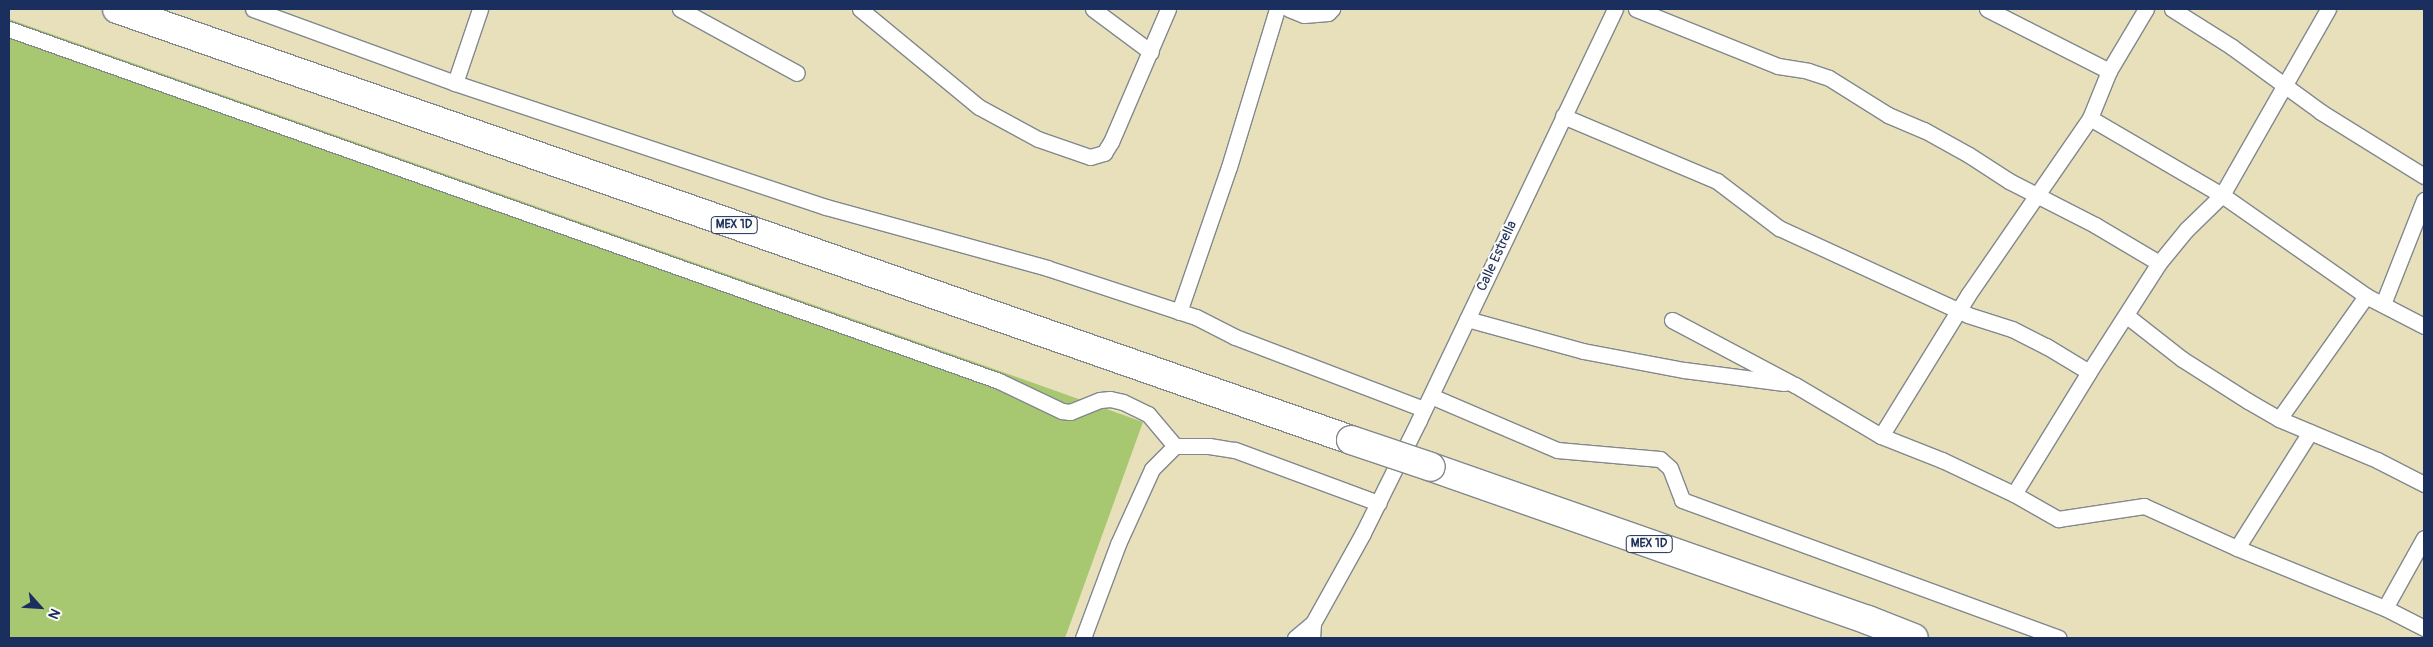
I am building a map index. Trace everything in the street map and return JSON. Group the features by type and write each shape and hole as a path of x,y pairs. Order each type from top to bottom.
{"highway":[{"name":"MEX 1D","path":"117,9 1431,467 1868,620 1914,638"}],"street":[{"path":"253,9 456,84 826,207 1047,268 1196,317 1235,336 1557,450 1660,459 1670,468 1682,500 2059,638"},
{"path":"456,84 480,9"},
{"path":"860,9 979,107 1038,139 1090,157 1104,153 1111,142 1168,9"},
{"path":"1093,9 1151,52"},
{"path":"1179,312 1229,167 1277,9"},
{"path":"1289,9 1304,15 1328,13 1332,9"},
{"name":"Calle Estrella","path":"1313,622 1333,590 1428,403 1614,9"},
{"path":"1636,9 1778,66 1817,73 1829,78 1888,115 1924,130 2035,195 2095,225 2159,263"},
{"path":"1987,9 2109,71"},
{"path":"1881,436 1959,311 2035,195 2090,118 2109,71 2146,9"},
{"path":"2172,9 2240,53 2320,112 2424,176"},
{"path":"2014,494 2159,263 2186,230 2222,195 2328,9"},
{"path":"689,11 797,73"},
{"path":"9,29 1000,381 1062,411 1070,412 1100,400 1110,399 1123,402 1148,414 1176,446"},
{"path":"1563,116 1717,181 1779,228 1959,311 2012,329 2046,346 2089,372"},
{"path":"2090,118 2222,195 2366,296 2424,326"},
{"path":"2382,304 2424,200"},
{"path":"2279,418 2366,296"},
{"path":"2127,316 2215,382 2279,418 2377,460 2424,484"},
{"path":"1467,319 1583,351 1684,370 1795,385"},
{"path":"1672,320 1795,385 1881,436 1942,460 2014,494 2058,520 2144,506 2237,548 2385,608 2424,628"},
{"path":"2237,548 2310,432"},
{"path":"1083,638 1118,544 1152,469 1176,446 1209,446 1235,450 1378,502"},
{"path":"2385,608 2424,538"},
{"path":"1295,638 1313,622"},
{"path":"1312,638 1313,622"}],"green space":[{"path":"9,19 1143,422 1065,638 9,638"}]}
